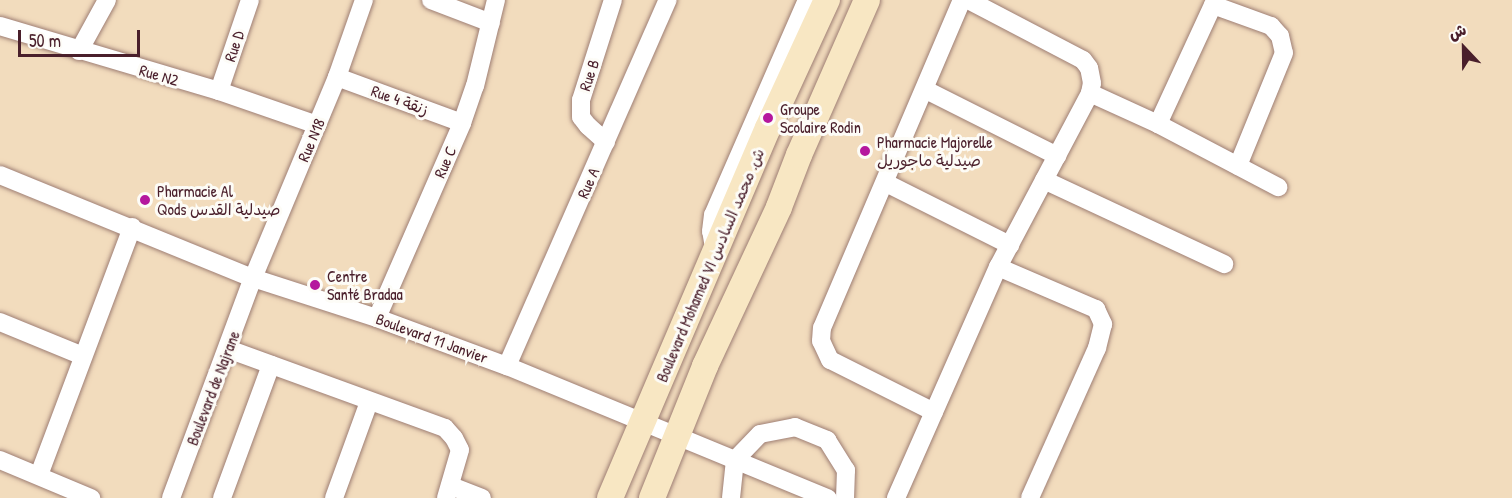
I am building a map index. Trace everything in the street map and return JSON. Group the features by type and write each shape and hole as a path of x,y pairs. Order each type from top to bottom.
{"main road":[{"name":"Boulevard Mohamed VI ش. محمد السادس","path":"610,498 715,254 744,165 794,49 827,0"},
{"path":"652,498 705,366 779,207 799,155 867,0"}],"street":[{"path":"79,51 107,0"},
{"name":"Rue N18","path":"253,278 337,76 364,0"},
{"path":"431,0 491,23"},
{"name":"Rue C","path":"377,318 462,123 496,0"},
{"name":"Rue B","path":"606,142 581,117 581,100 613,0"},
{"name":"Rue A","path":"507,366 668,0"},
{"path":"794,49 807,0"},
{"path":"934,412 831,360 822,341 822,328 963,0"},
{"path":"896,498 998,267 1090,93 1091,75 1083,60 968,0"},
{"name":"Rue D","path":"219,91 244,2"},
{"path":"1158,124 1213,5 1271,26 1280,36 1284,53 1238,166"},
{"name":"Rue N2","path":"0,27 219,91 317,125"},
{"name":"Rue 4 زنقة","path":"337,76 462,123"},
{"path":"926,90 1057,156"},
{"path":"1090,93 1158,124 1278,187"},
{"name":"Boulevard 11 Janvier","path":"0,175 253,278 377,318 507,366 828,498"},
{"path":"1044,180 1224,264"},
{"path":"886,183 1010,244"},
{"path":"39,475 132,227"},
{"path":"998,267 1096,309 1103,324 1096,348 1030,498"},
{"name":"Boulevard de Najrane","path":"171,498 253,278"},
{"path":"0,322 83,356"},
{"path":"228,349 445,428 454,438 460,450 449,492 482,498"},
{"path":"222,498 271,365"},
{"path":"334,498 369,402"},
{"path":"731,498 735,460 760,434 795,427 827,440 846,470 845,498"},
{"path":"0,460 91,498"}],"place":[{"name":"Groupe Scolaire Rodin","path":"768,118"},
{"name":"Pharmacie Majorelle صيدلية ماجوريل","path":"865,151"},
{"name":"Pharmacie Al Qods صيدلية القدس","path":"145,200"},
{"name":"Centre Santé Bradaa","path":"315,285"}]}
